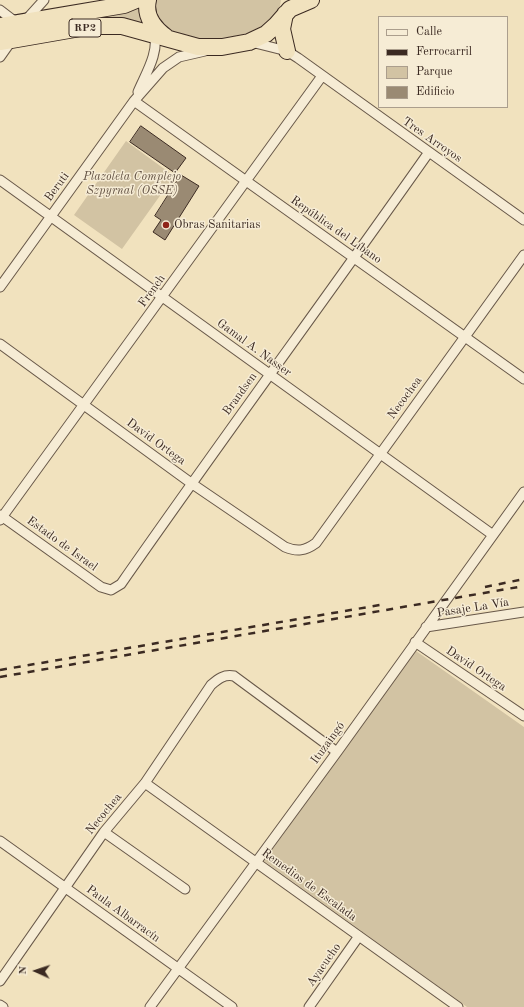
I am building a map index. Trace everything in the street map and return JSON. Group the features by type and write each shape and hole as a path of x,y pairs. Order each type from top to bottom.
{"highway":[{"name":"RP2","path":"6,41 92,26 107,25 128,27 162,38 198,47 222,48 248,42 266,34 288,8 311,0"},
{"name":"RP2","path":"0,26 145,1 150,20 162,38"},
{"path":"287,51 282,29 288,8"}],"street":[{"path":"0,10 21,22 44,0"},
{"name":"Beruti","path":"134,101 151,62 155,48 162,38"},
{"path":"0,57 6,41"},
{"path":"248,42 287,51"},
{"name":"Beruti","path":"0,287 134,101 163,68 179,58 222,48"},
{"name":"Tres Arroyos","path":"287,51 524,220"},
{"name":"French","path":"1,517 163,297 322,76"},
{"name":"República del Líbano","path":"134,101 524,379"},
{"name":"Brandsen","path":"111,590 121,584 191,483 429,152"},
{"name":"Gamal A. Nasser","path":"0,180 493,535"},
{"name":"Necochea","path":"302,550 316,543 524,255"},
{"name":"David Ortega","path":"0,344 191,483 284,547 294,550 302,550"},
{"name":"Ituzaingó","path":"150,1007 337,752 524,492"},
{"name":"Estado de Israel","path":"1,517 101,587 111,590"},
{"name":"Pasaje La Vía","path":"426,627 524,612"},
{"name":"David Ortega","path":"415,642 524,716"},
{"name":"Necochea","path":"0,980 104,832 145,783 211,686 223,676 234,676 337,752"},
{"name":"Remedios de Escalada","path":"145,783 458,1007"},
{"path":"104,832 185,889"},
{"name":"Paula Albarracín","path":"0,841 65,886 232,1007"},
{"name":"Ayacucho","path":"309,1007 359,936"}],"green space":[{"path":"153,0 281,0 277,13 268,23 256,30 226,38 210,39 183,37 170,34 155,12"},
{"path":"141,3 145,25 0,35 0,31"},
{"name":"Plazoleta Complejo Szpyrnal (OSSE)","path":"126,141 174,176 122,249 74,215"},
{"path":"416,651 524,727 524,1007 467,1007 264,861"}],"building":[{"path":"141,126 186,158 175,173 130,142"},
{"path":"181,175 199,186 165,240 153,232 161,220 155,216"}],"railway":[{"path":"485,587 524,579"},
{"path":"0,677 524,586"},
{"path":"0,670 380,605"}],"place":[{"name":"Obras Sanitarias","path":"166,225"}]}
